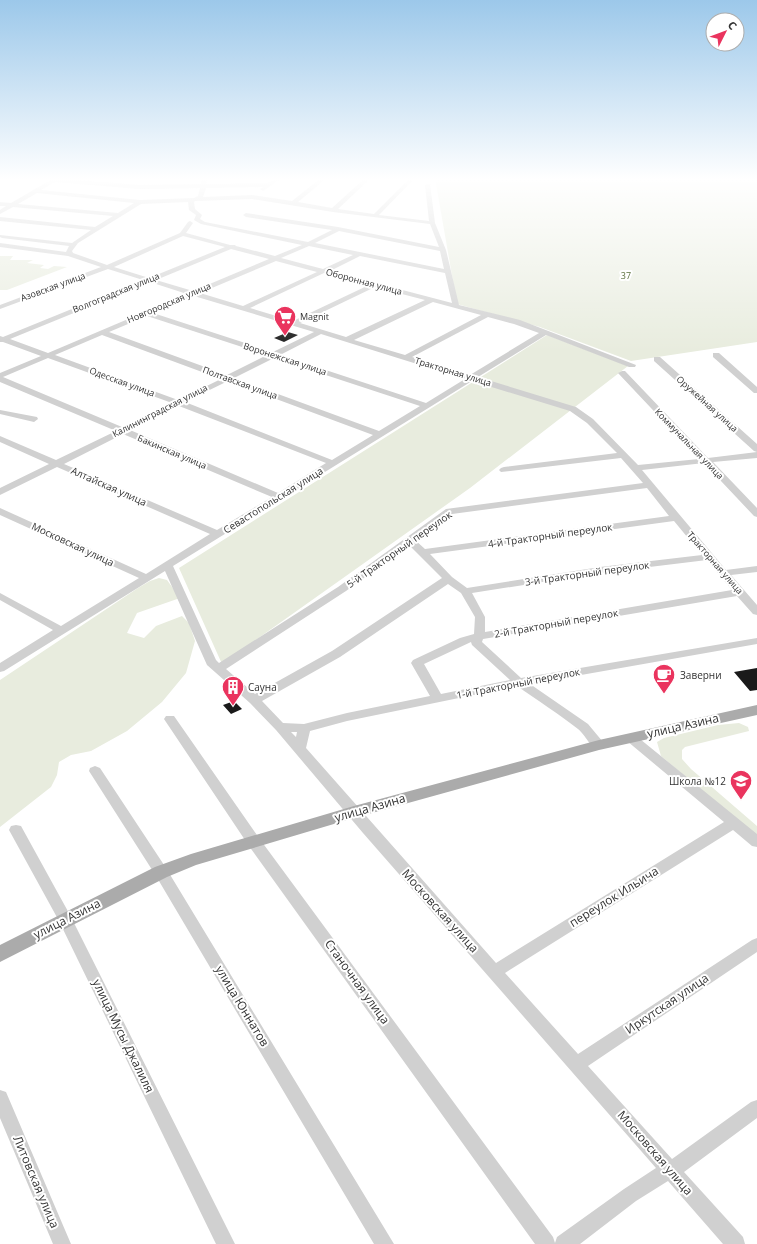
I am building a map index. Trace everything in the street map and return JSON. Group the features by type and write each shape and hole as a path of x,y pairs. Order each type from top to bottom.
{"main road":[{"name":"улица Азина","path":"0,954 65,919 161,872 191,860 354,812 600,745 757,710"}],"street":[{"path":"2,236 73,245"},
{"path":"70,254 69,251 73,245 85,236"},
{"name":"Азовская улица","path":"0,307 108,267 177,236"},
{"name":"Оборонная улица","path":"191,236 517,322 632,365"},
{"path":"264,236 448,272"},
{"name":"Новгородская улица","path":"0,376 193,292 307,245 324,236"},
{"path":"373,236 443,250"},
{"path":"437,236 443,250 456,306"},
{"name":"Тракторная улица","path":"0,245 70,254 78,258 245,308 580,413 636,468 676,518 757,612"},
{"name":"Волгоградская улица","path":"1,339 233,246"},
{"path":"245,308 324,272 358,254"},
{"path":"293,324 374,285"},
{"path":"347,340 431,300"},
{"name":"Воронежская улица","path":"146,313 425,406"},
{"path":"405,358 488,314"},
{"name":"Полтавская улица","path":"101,332 379,434"},
{"name":"Калининградская улица","path":"0,492 177,402 320,332"},
{"name":"Севастопольская улица","path":"0,668 546,332"},
{"name":"Одесская улица","path":"1,339 177,402 333,462"},
{"path":"716,355 757,391"},
{"name":"Оружейная улица","path":"657,359 757,449"},
{"name":"Коммунальная улица","path":"622,373 704,461 757,514"},
{"name":"Бакинская улица","path":"0,379 278,496"},
{"path":"0,412 34,419"},
{"name":"Алтайская улица","path":"0,439 58,463 217,534"},
{"path":"504,470 624,455"},
{"path":"636,468 757,455"},
{"path":"0,482 10,486"},
{"name":"5-й Тракторный переулок","path":"218,669 342,589 449,510 649,485"},
{"name":"Московская улица","path":"0,511 147,578"},
{"name":"4-й Тракторный переулок","path":"423,552 676,518"},
{"path":"409,540 423,552 448,579 465,591 480,617 479,636 476,643 519,682 584,727 600,745"},
{"name":"3-й Тракторный переулок","path":"465,591 600,570 709,557"},
{"name":"Московская улица","path":"167,565 211,662 254,700 280,727 494,972 736,1244"},
{"path":"724,573 757,569"},
{"path":"254,700 336,654 448,579"},
{"name":"2-й Тракторный переулок","path":"438,699 417,663 464,640 479,636 740,592"},
{"path":"0,596 62,630"},
{"name":"1-й Тракторный переулок","path":"280,727 304,728 347,717 519,682 757,641"},
{"name":"Станочная улица","path":"170,719 254,842 546,1244"},
{"path":"299,750 304,728"},
{"path":"631,738 757,842"},
{"name":"улица Юннатов","path":"95,772 161,872 385,1244"},
{"name":"переулок Ильича","path":"494,972 734,823"},
{"name":"улица Мусы Джалиля","path":"16,830 65,919 226,1244"},
{"name":"Иркутская улица","path":"577,1064 757,944"},
{"name":"Литовская улица","path":"0,1098 62,1244"},
{"path":"564,1244 630,1194 683,1163 757,1108"}],"green space":[{"name":"37","path":"445,236 757,236 757,342 631,361 540,327 457,304"},
{"path":"0,256 13,256 10,260 33,260 27,263 44,265 40,268 48,269 54,266 67,267 7,290 0,290"},
{"path":"547,335 628,366 470,488 222,664 179,568"},
{"path":"159,578 167,580 180,598 137,613 127,633 144,638 156,626 182,616 189,623 195,641 186,673 162,702 127,731 91,751 71,755 59,762 57,775 51,787 0,827 0,680 138,588"},
{"path":"739,723 748,727 749,731 685,747 682,750 682,759 691,769 757,826 757,837 661,756 657,742 664,738 718,725"}],"building":[{"name":"Magnit","path":"288,332 298,335 284,342 274,338"},
{"path":"757,668 757,690 750,691 734,672"},
{"name":"Сауна","path":"234,701 242,709 231,714 223,705"}],"place":[{"name":"Magnit","path":"285,336"},
{"name":"Заверни","path":"664,694"},
{"name":"Сауна","path":"233,706"},
{"name":"Школа №12","path":"741,800"}]}
